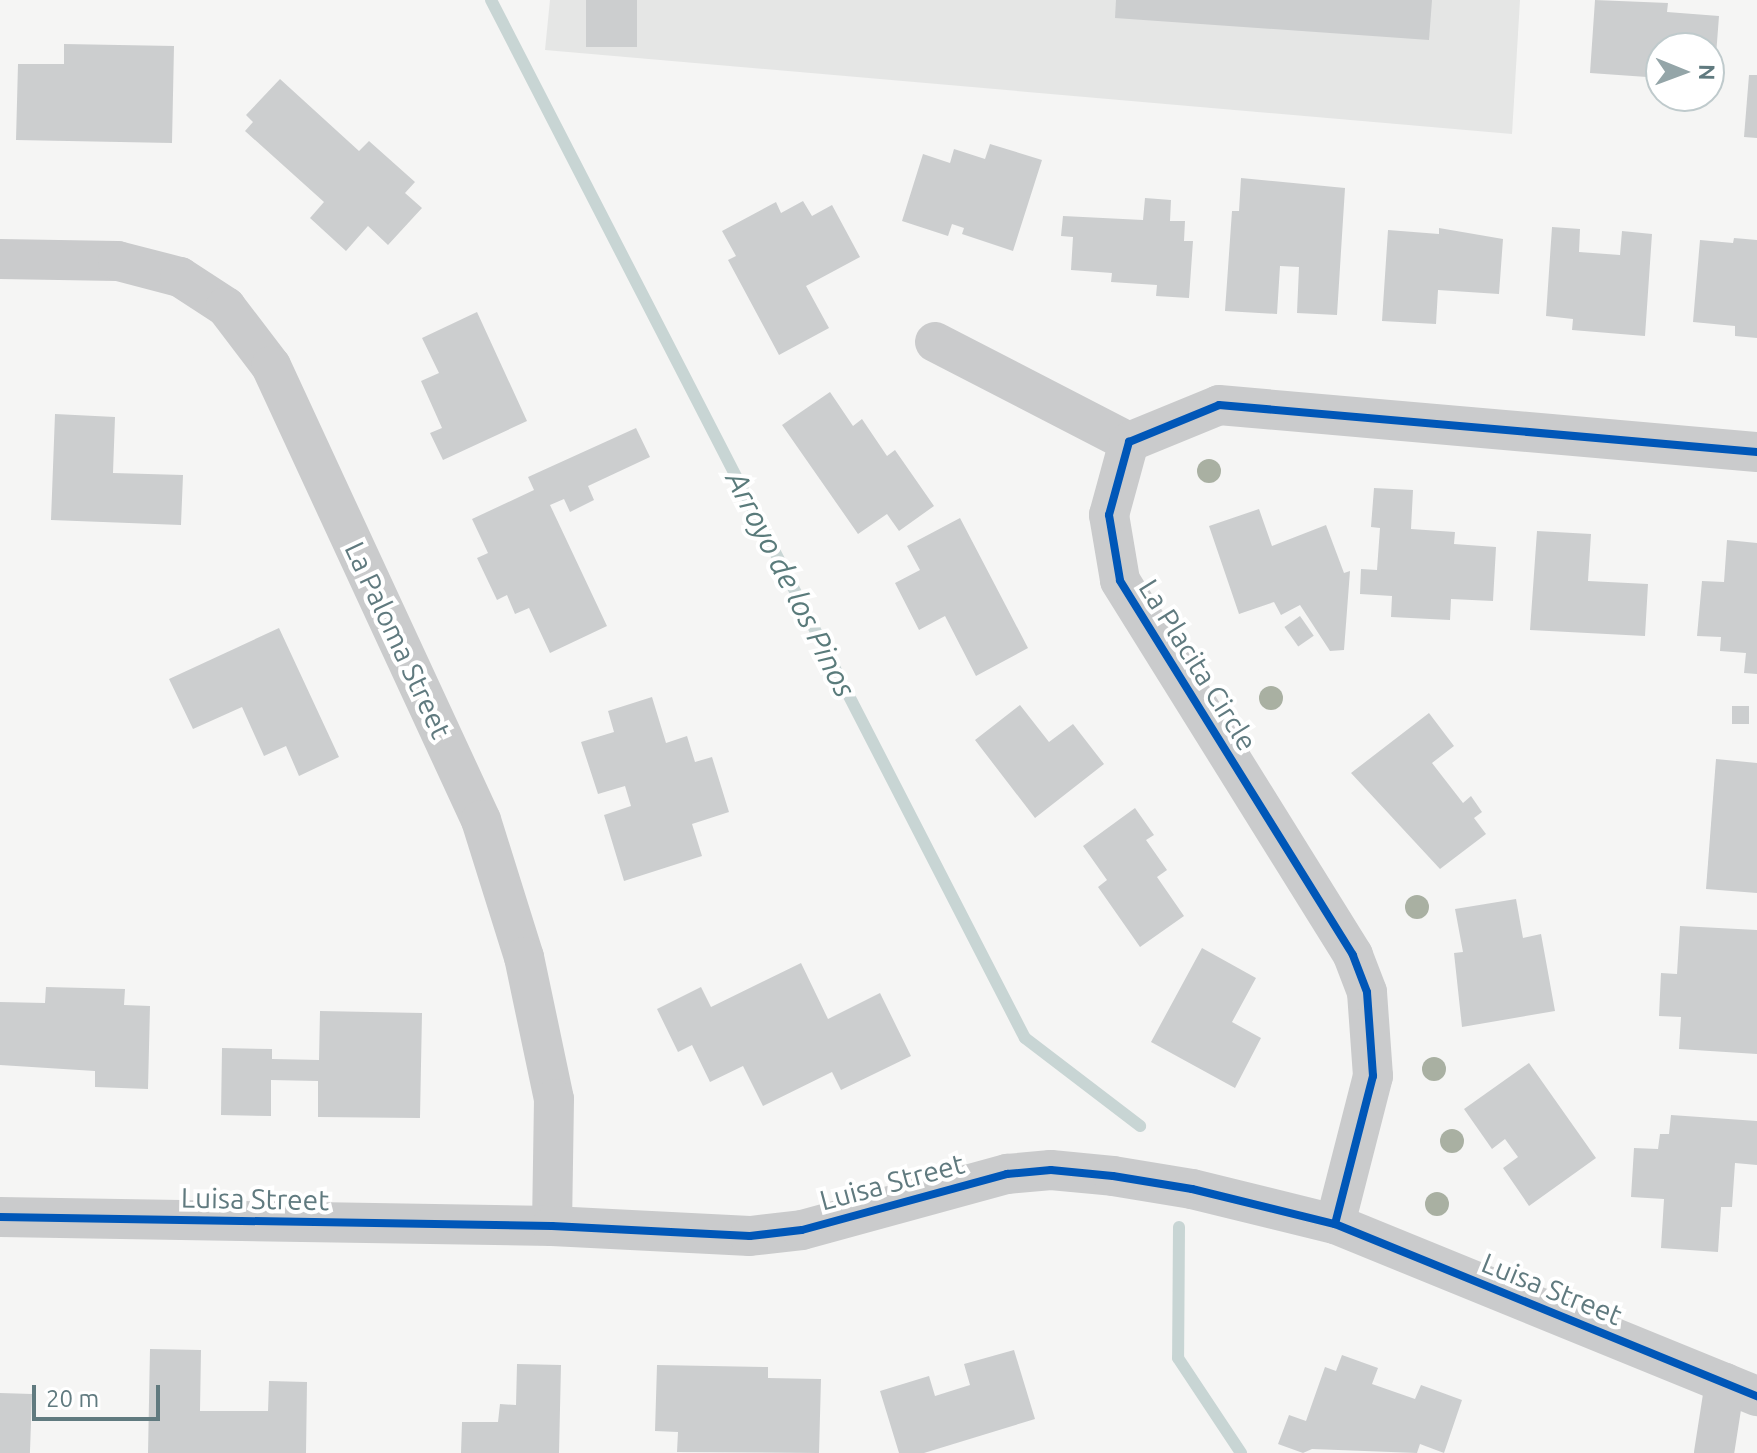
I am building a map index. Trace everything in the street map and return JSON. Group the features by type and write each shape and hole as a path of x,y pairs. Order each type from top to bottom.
{"street":[{"name":"La Paloma Street","path":"0,259 118,261 180,277 226,307 271,366 481,820 524,957 554,1099 552,1226"},
{"path":"935,342 1129,442 1219,405 1757,452"},
{"name":"La Placita Circle","path":"1129,442 1109,515 1120,580 1353,955 1367,992 1373,1076 1335,1224"},
{"name":"Luisa Street","path":"0,1217 552,1226 750,1236 802,1230 1007,1174 1051,1170 1192,1189 1335,1224 1741,1390"},
{"path":"1714,1453 1741,1390"}],"shaded area":[{"path":"550,0 1520,0 1512,134 545,50"}],"building":[{"path":"586,0 637,0 637,47 586,47"},
{"path":"1116,0 1432,0 1429,40 1115,18"},
{"path":"1595,0 1668,3 1667,12 1719,16 1718,32 1645,32 1645,77 1590,73"},
{"path":"64,44 174,46 172,143 16,140 18,64 64,64"},
{"path":"1749,75 1757,75 1757,138 1744,137"},
{"path":"280,79 359,151 369,141 415,182 405,193 422,208 388,245 368,226 346,251 310,218 324,202 245,131 253,122 246,115"},
{"path":"990,144 1042,160 1013,251 962,234 964,228 952,224 948,236 902,221 923,154 950,163 954,149 985,159"},
{"path":"1241,178 1345,188 1337,315 1297,313 1299,267 1280,266 1277,314 1225,311 1232,211 1239,211"},
{"path":"1145,198 1171,200 1170,221 1185,221 1184,241 1193,241 1189,298 1156,296 1157,285 1111,282 1112,273 1071,270 1073,237 1061,236 1063,216 1143,220"},
{"path":"803,201 812,216 832,205 860,257 806,286 829,328 779,355 728,260 736,256 722,231 776,202 781,213"},
{"path":"1552,227 1580,229 1579,252 1620,255 1622,231 1652,234 1645,336 1572,330 1573,319 1546,316"},
{"path":"1439,228 1503,239 1499,294 1438,290 1436,324 1382,321 1388,230 1439,234"},
{"path":"1734,238 1757,240 1757,338 1735,336 1735,326 1693,322 1700,240 1733,243"},
{"path":"477,312 527,421 443,460 430,433 442,428 421,381 439,373 422,338"},
{"path":"830,392 853,426 862,419 887,456 895,450 934,506 899,531 887,514 858,534 782,425"},
{"path":"55,414 115,417 113,473 183,475 181,525 51,520"},
{"path":"636,428 650,457 588,486 594,500 570,512 564,499 550,505 607,626 550,653 529,608 515,614 507,595 497,600 477,558 488,553 472,519 534,490 528,477"},
{"path":"1374,488 1413,490 1411,529 1455,532 1454,544 1496,547 1493,601 1451,599 1450,620 1391,617 1392,596 1360,594 1361,569 1377,570 1380,528 1371,527"},
{"path":"1259,509 1272,546 1326,525 1344,573 1350,571 1344,650 1330,651 1300,605 1281,615 1274,602 1239,614 1209,526"},
{"path":"960,518 1028,648 976,676 945,616 919,630 895,583 920,570 907,546"},
{"path":"1537,531 1591,534 1588,581 1648,584 1645,636 1530,630"},
{"path":"1727,540 1757,543 1757,674 1744,673 1746,653 1720,651 1721,637 1697,636 1702,581 1724,582"},
{"path":"1300,616 1314,636 1298,647 1284,627"},
{"path":"279,628 339,757 299,776 286,746 264,756 242,707 193,729 169,679"},
{"path":"652,697 666,743 687,736 695,762 712,757 729,812 692,824 702,856 624,881 604,815 631,806 625,786 598,794 581,742 614,732 608,711"},
{"path":"1020,705 1049,742 1073,724 1104,764 1035,818 975,740"},
{"path":"1732,706 1749,706 1749,724 1732,724"},
{"path":"1429,713 1454,746 1432,763 1463,803 1471,796 1482,812 1474,818 1486,834 1440,869 1351,773"},
{"path":"1716,759 1757,763 1757,893 1706,889"},
{"path":"1135,808 1154,835 1146,840 1167,870 1157,877 1184,916 1140,947 1098,887 1107,880 1083,846"},
{"path":"1516,899 1523,938 1541,934 1555,1011 1462,1027 1454,953 1463,952 1455,909"},
{"path":"1680,926 1757,930 1757,1054 1679,1049 1681,1017 1659,1016 1661,973 1677,974"},
{"path":"1202,948 1256,978 1232,1022 1261,1038 1235,1088 1151,1042"},
{"path":"801,963 828,1019 880,993 911,1056 841,1090 832,1072 763,1106 743,1066 710,1082 692,1045 678,1052 657,1009 701,987 711,1007"},
{"path":"46,987 125,989 124,1005 150,1006 148,1089 95,1087 95,1071 0,1065 0,1002 45,1003"},
{"path":"320,1011 422,1013 420,1118 318,1117 318,1081 271,1080 271,1116 221,1115 222,1048 272,1049 272,1059 319,1060"},
{"path":"1529,1063 1596,1158 1529,1206 1503,1168 1518,1157 1505,1139 1492,1149 1464,1109"},
{"path":"1671,1115 1757,1121 1757,1165 1735,1163 1732,1207 1721,1207 1718,1252 1661,1248 1664,1199 1631,1197 1634,1148 1658,1149 1660,1134 1669,1134"},
{"path":"150,1349 201,1350 200,1411 268,1411 269,1381 307,1382 306,1453 148,1453"},
{"path":"1014,1350 1035,1419 924,1453 899,1453 880,1391 929,1376 935,1396 970,1385 964,1364"},
{"path":"1342,1355 1378,1368 1372,1384 1415,1399 1421,1385 1462,1400 1444,1453 1420,1444 1417,1453 1312,1449 1303,1453 1278,1444 1289,1415 1306,1421 1325,1367 1336,1371"},
{"path":"517,1364 561,1365 559,1453 461,1453 462,1422 498,1422 500,1404 516,1405"},
{"path":"657,1365 768,1367 768,1378 821,1379 819,1453 677,1452 678,1432 655,1431"},
{"path":"0,1393 32,1394 30,1453 0,1453"}],"waterway":[{"name":"Arroyo de los Pinos","path":"491,0 1025,1038 1140,1126"},
{"name":"Arroyo de los Pinos","path":"1179,1227 1178,1358 1241,1453"}],"cycle path":[{"path":"1335,1224 1373,1076 1367,992 1353,955 1120,580 1109,515 1129,442 1219,405 1757,452"},
{"path":"0,1217 552,1226 750,1236 802,1230 1007,1174 1051,1170 1113,1176 1192,1189 1335,1224 1757,1396"}]}
